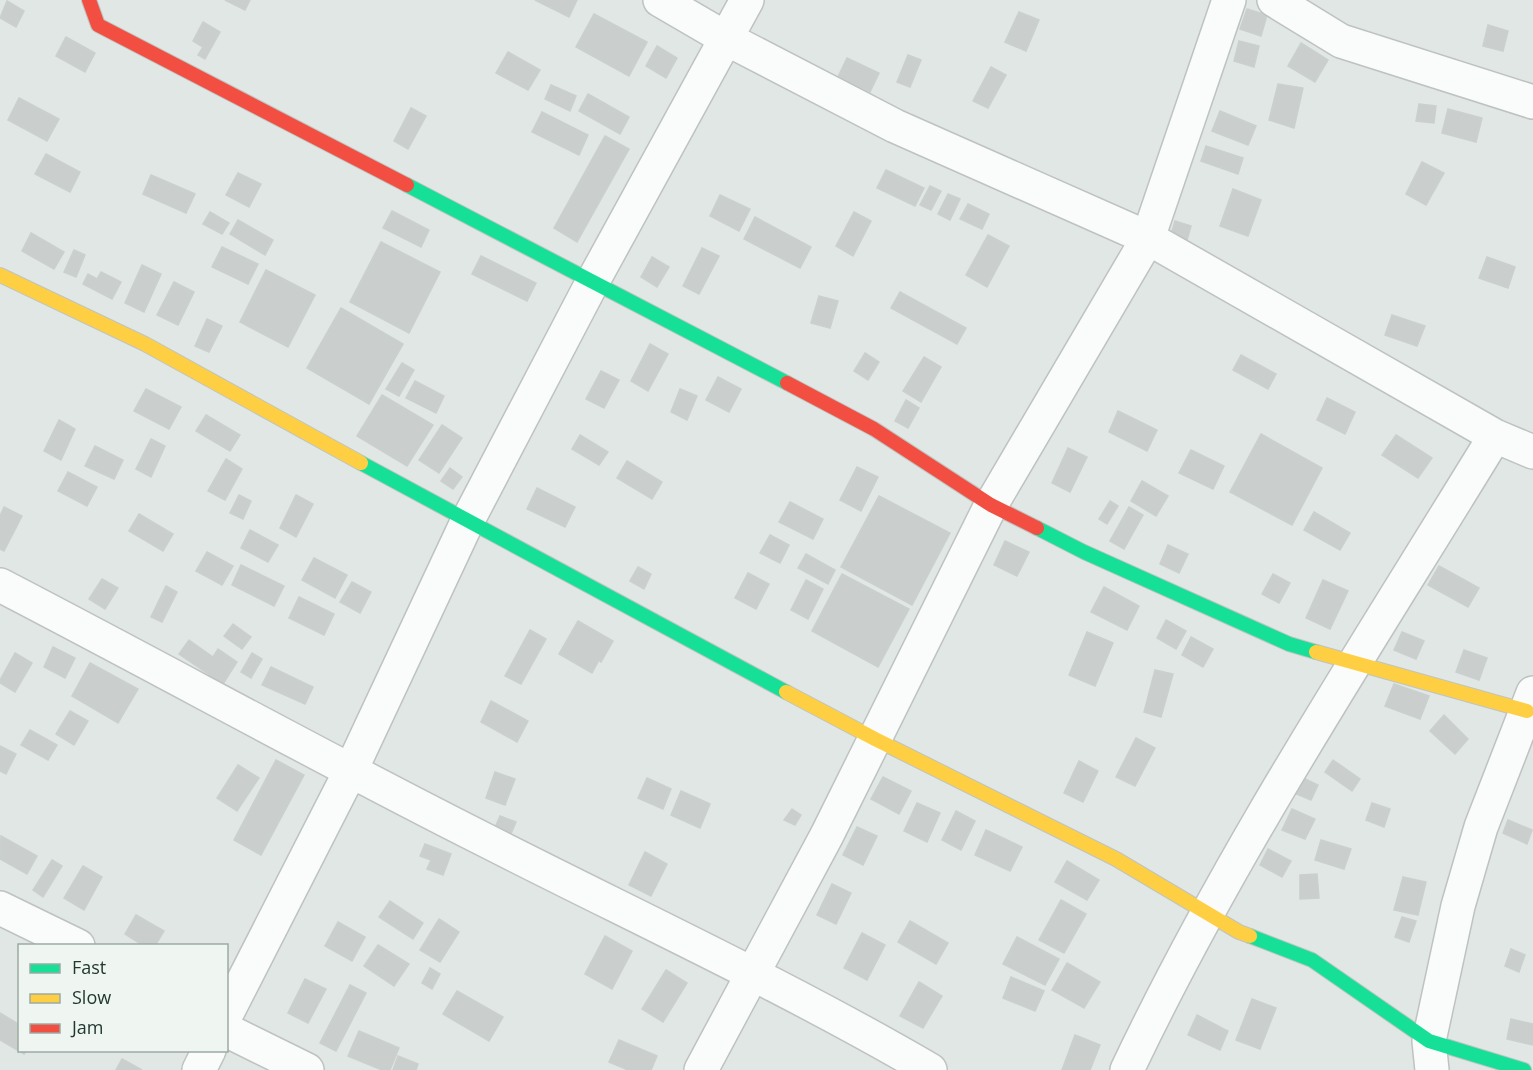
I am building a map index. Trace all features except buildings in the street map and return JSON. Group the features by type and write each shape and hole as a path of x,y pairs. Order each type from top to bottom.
{"street":[{"path":"89,0 98,26 593,281 874,429 991,505 1084,552 1289,644 1354,663 1530,702 1478,838 1458,906 1431,1056"},
{"path":"660,0 727,39 895,126 1148,238 1496,435 1533,452"},
{"path":"228,1011 350,772 468,520 593,281 747,0"},
{"path":"701,1070 827,836 991,505 1148,238 1228,0"},
{"path":"1274,0 1341,41 1533,102"},
{"path":"0,275 145,344 675,633 875,739 1116,859 1239,932 1312,960 1431,1056 1524,1070"},
{"path":"1127,1070 1163,996 1272,800 1496,435"},
{"path":"0,585 350,772 640,919 753,973 930,1070"},
{"path":"0,908 76,944"},
{"path":"228,1031 307,1070"},
{"path":"199,1070 207,1052"}],"traffic: fast":[{"path":"407,185 787,383"},
{"path":"361,463 786,692"},
{"path":"1037,528 1084,552 1289,644 1316,652"},
{"path":"1250,936 1312,960 1429,1041 1524,1070"}],"traffic: slow":[{"path":"0,275 145,344 361,463"},
{"path":"1316,652 1527,711"},
{"path":"786,692 1116,859 1239,932 1250,936"}],"traffic: jam":[{"path":"89,0 98,25 407,185"},
{"path":"787,383 874,429 991,505 1037,528"}]}
